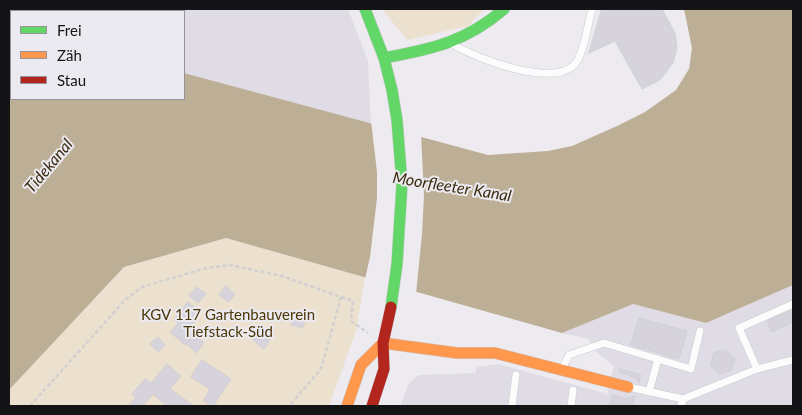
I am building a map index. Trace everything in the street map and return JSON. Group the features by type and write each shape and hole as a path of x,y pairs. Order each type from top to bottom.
{"main road":[{"path":"365,9 384,58 392,90 400,149 402,192 397,264 383,343 384,369 372,406"},
{"path":"384,58 451,44 473,33 504,9"},
{"path":"383,343 457,353 495,353 628,387"},
{"path":"347,406 361,365 383,343"}],"lane":[{"path":"451,44 468,53 525,72 552,73 564,71 573,66 579,59 592,9"},
{"path":"756,369 739,328 793,304"},
{"path":"562,370 569,355 604,343 691,369 700,331"},
{"path":"649,392 658,359"},
{"path":"628,387 682,402 756,369 793,360"},
{"path":"512,406 516,375"},
{"path":"571,406 573,390"}],"path":[{"path":"30,406 126,298 142,287 206,268 230,265 282,276 353,300 351,321"},
{"path":"290,406 321,369 341,297"}],"shaded area":[{"path":"9,9 348,9 368,61 371,124 185,73 185,10 10,10 9,24"},
{"path":"793,285 793,406 400,406 409,383 419,375 475,373 477,367 498,364 604,393 607,396 614,366 595,351 589,339 562,333 633,304 706,323"}],"green space":[{"path":"382,9 484,9 468,26 407,40"},
{"name":"KGV 117 Gartenbauverein Tiefstack-Süd","path":"226,238 365,277 356,331 329,406 9,406 9,390 124,267"}],"water":[{"path":"684,9 793,9 793,285 706,323 633,304 562,333 226,238 124,267 9,390 9,24 10,100 185,100 185,73 488,155 548,151 572,146 645,112 676,90 689,69 692,48"}],"pier":[{"path":"371,121 421,133 424,195 416,294 365,279 370,257 377,198 377,172"}],"building":[{"path":"602,9 662,9 675,33 677,48 673,63 660,80 642,89 615,41 589,53"},
{"path":"226,286 235,294 229,302 219,295"},
{"path":"197,287 206,294 198,303 189,296"},
{"path":"188,302 200,315 192,324 196,328 192,333 204,343 196,353 170,332 178,324 174,320"},
{"path":"793,310 793,322 771,332 767,321"},
{"path":"294,314 306,318 303,328 291,325"},
{"path":"639,318 687,331 679,359 631,345"},
{"path":"259,332 270,340 264,349 253,340"},
{"path":"158,337 165,345 158,352 150,344"},
{"path":"726,350 735,359 731,371 719,374 710,365 714,353"},
{"path":"202,360 231,379 213,406 203,401 210,389 191,377"},
{"path":"167,364 181,376 170,389 194,406 167,406 153,394 143,406 128,406 136,397 132,394 145,379 151,383"},
{"path":"620,369 641,375 639,383 636,378 619,372"},
{"path":"613,395 626,399 635,396 632,406 610,406"}],"traffic: fast":[{"path":"365,9 384,58 397,120 402,184 397,264 391,307"},
{"path":"384,58 433,47 462,37 504,9"}],"traffic: slow":[{"path":"383,343 457,353 495,353 628,387"},
{"path":"347,406 361,365 383,343"}],"traffic: jam":[{"path":"372,406 384,369 383,343 391,307"}],"water label":[{"name":"Tidekanal","path":"49,166"},
{"name":"Moorfleeter Kanal","path":"452,187"}]}
